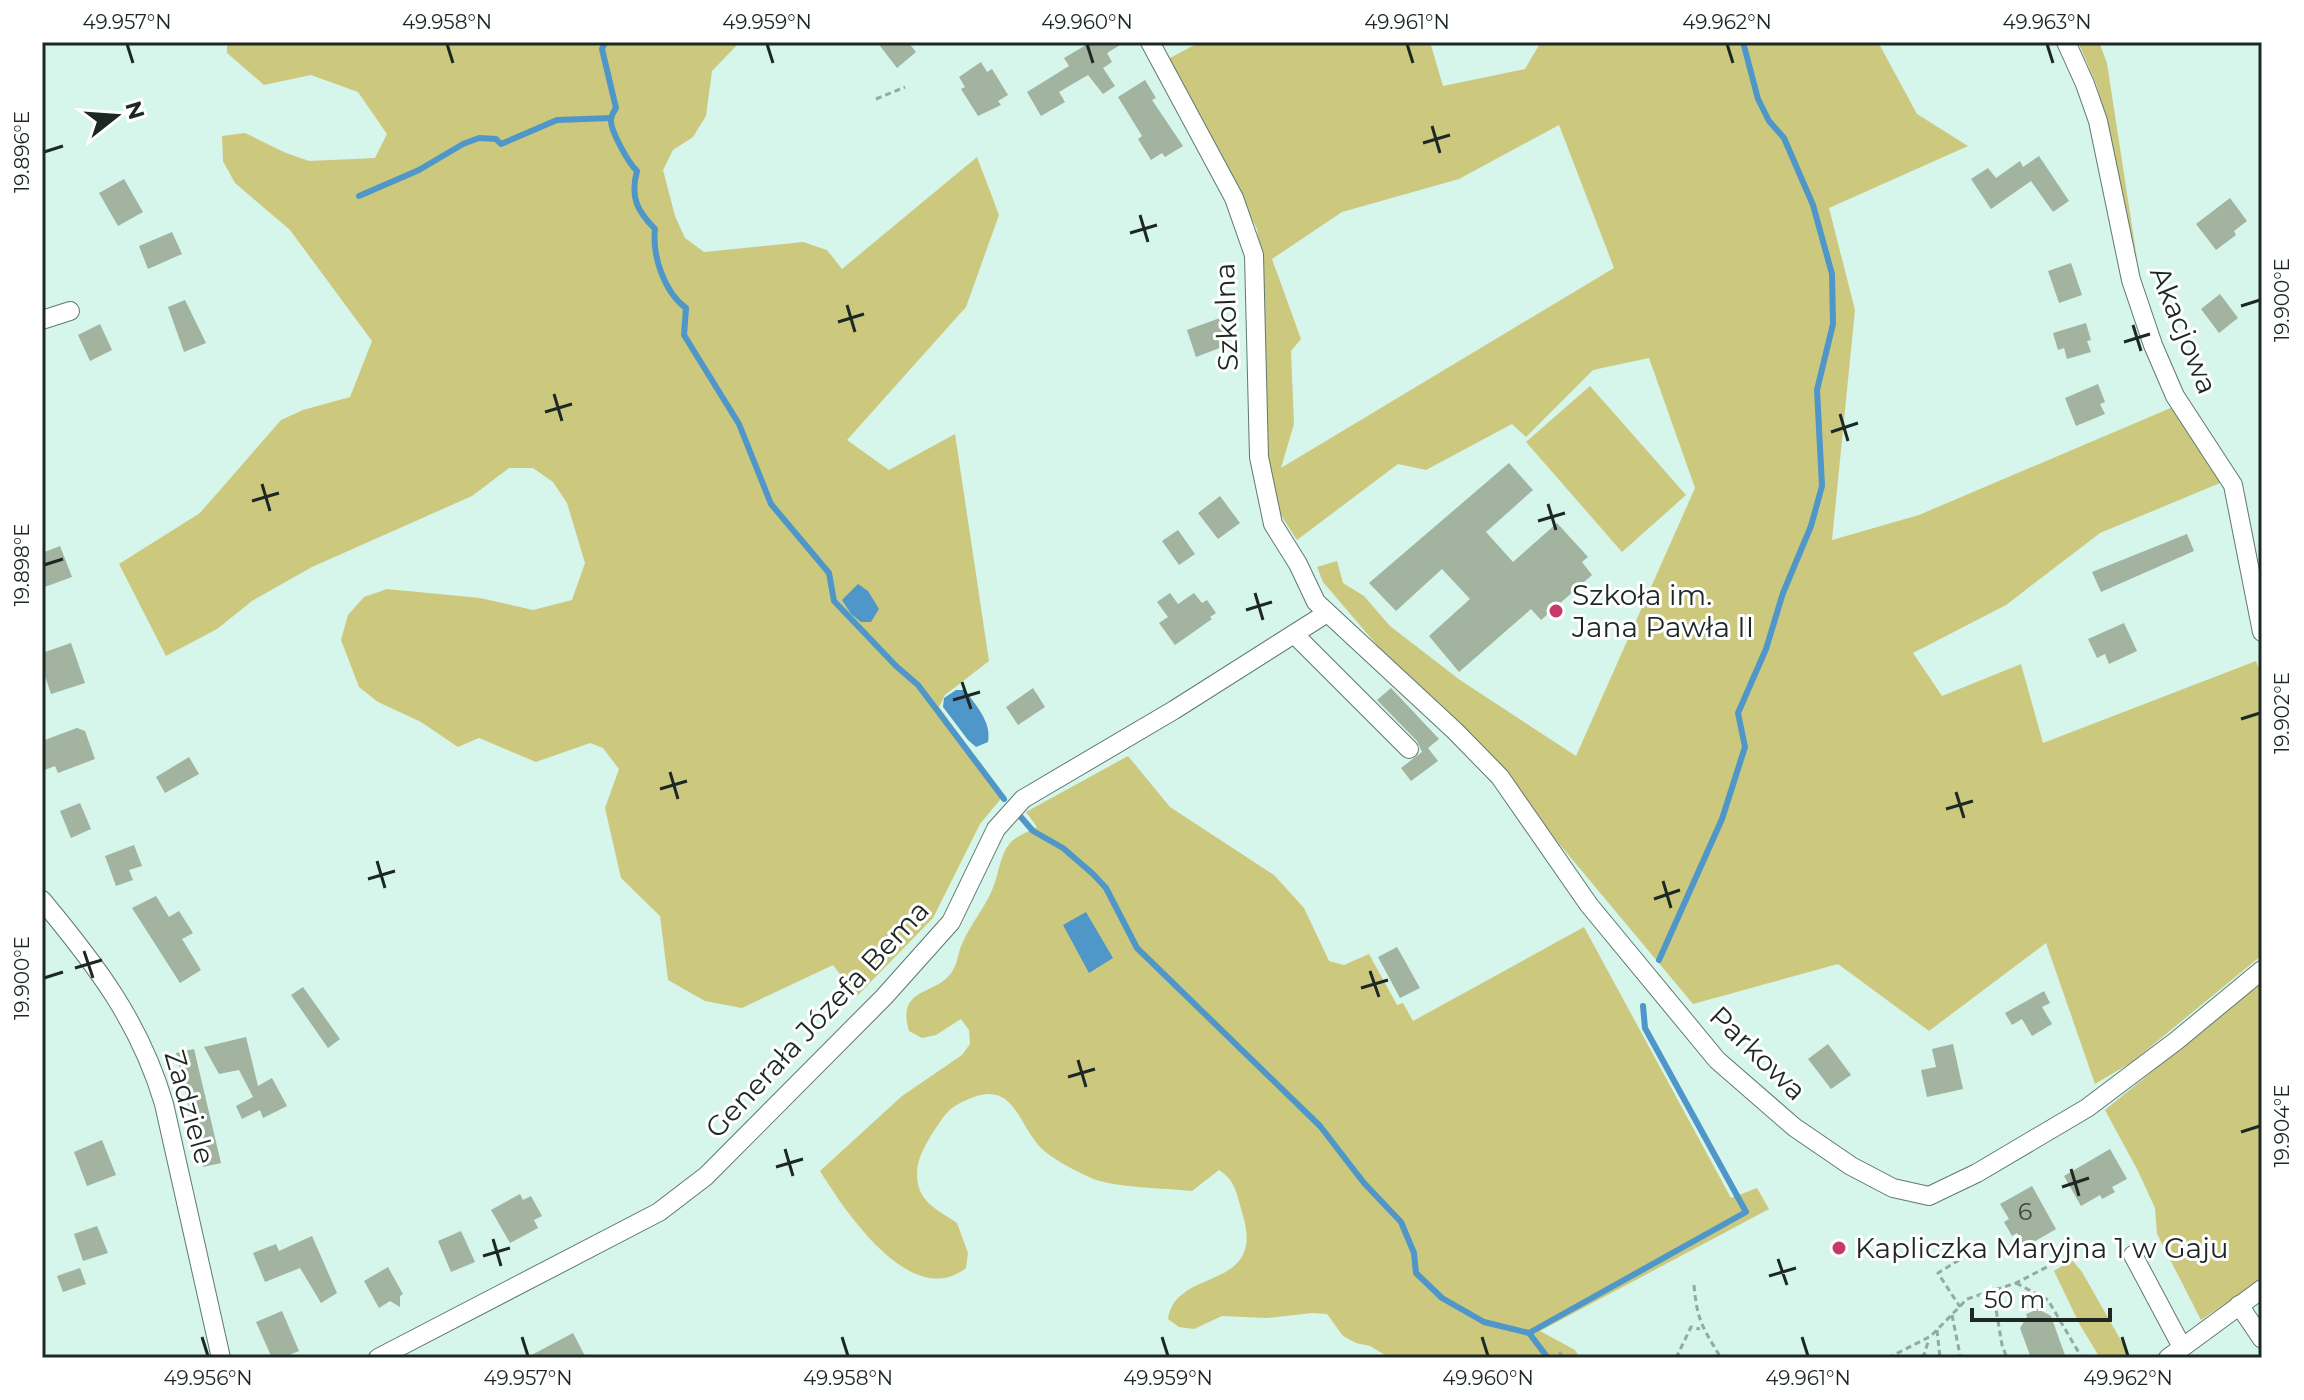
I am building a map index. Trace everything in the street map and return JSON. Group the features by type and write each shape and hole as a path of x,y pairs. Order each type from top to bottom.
{"street":[{"name":"Szkolna","path":"1150,42 1234,198 1254,255 1259,457 1273,524 1321,608"},
{"name":"Akacjowa","path":"2066,42 2098,121 2131,280 2153,345 2175,396 2233,485 2262,632"},
{"path":"42,320 70,311"},
{"name":"Generała Józefa Bema","path":"378,1358 659,1212 706,1176 884,997 951,922 996,829 1023,799 1174,710 1294,634 1321,608"},
{"name":"Parkowa","path":"1321,608 1455,731 1500,777 1589,905 1717,1060 1794,1127 1851,1166 1893,1188 1929,1196 2020,1149 2122,1083 2262,970"},
{"path":"1294,634 1409,749"},
{"name":"Zadziele","path":"42,900 114,992 140,1037 154,1070 221,1358"},
{"path":"2133,1255 2175,1352 2262,1289"},
{"path":"2239,1305 2262,1339"}],"path":[{"path":"876,99 905,87"},
{"path":"1959,1260 1938,1273 1960,1307"},
{"path":"1888,1358 1929,1337 1967,1299 2016,1283 2051,1265"},
{"path":"2016,1283 2048,1300 2082,1358"},
{"path":"1694,1285 1696,1314 1721,1358"},
{"path":"1993,1291 2007,1358"},
{"path":"1952,1315 1960,1355"},
{"path":"1676,1358 1691,1327 1702,1329"},
{"path":"1937,1330 1940,1358"},
{"path":"1923,1358 1929,1337"},
{"path":"1559,1352 1565,1358"}],"shaded area":[{"path":"227,42 740,42 712,71 706,116 693,137 673,150 663,170 675,216 685,238 704,252 803,242 827,250 842,269 977,157 999,215 966,307 847,440 889,470 955,434 989,661 945,695 939,707 1004,795 980,824 933,918 857,996 833,965 742,1008 705,1001 668,980 660,916 621,878 605,808 619,769 603,748 590,743 536,762 479,738 458,747 421,722 378,702 359,687 341,640 348,615 364,597 387,589 480,598 533,610 572,600 585,563 567,503 553,482 533,468 509,468 472,496 312,567 252,601 217,629 166,656 119,564 200,513 281,420 303,410 350,397 372,341 290,230 235,183 223,161 222,136 245,133 309,161 375,158 387,134 358,92 311,75 264,85 227,53"},
{"path":"1200,42 1430,42 1443,86 1525,69 1541,42 1869,42 1872,46 1878,42 1917,114 1968,146 1829,208 1855,310 1832,540 1919,515 2173,407 2210,459 2220,483 2100,533 2006,605 1913,653 1942,696 2021,664 2043,743 2256,661 2262,677 2262,955 2132,1062 2095,1084 2046,943 1929,1031 1838,964 1693,1004 1500,773 1375,650 1376,644 1323,582 1317,567 1337,561 1343,583 1364,596 1390,626 1460,680 1576,756 1695,488 1649,358 1593,370 1526,437 1512,424 1426,470 1398,464 1297,540 1277,509 1268,471 1262,266 1257,229 1168,59","holes":["1559,125 1614,268 1281,468 1294,424 1291,351 1301,339 1272,259 1342,212 1459,179"]},
{"path":"2078,42 2099,42 2107,63 2137,259 2097,86"},
{"path":"1590,386 1686,495 1622,552 1526,442"},
{"path":"1128,756 1170,807 1274,875 1304,908 1329,961 1344,965 1369,954 1397,1005 1403,1003 1413,1021 1584,927 1731,1198 1757,1188 1769,1209 1540,1331 1575,1350 1580,1358 1390,1358 1343,1336 1327,1314 1267,1318 1222,1316 1194,1329 1179,1327 1168,1319 1175,1302 1187,1291 1232,1268 1243,1256 1247,1238 1235,1188 1229,1178 1219,1170 1192,1191 1099,1181 1047,1153 1006,1100 986,1094 962,1102 948,1112 925,1145 917,1174 924,1198 957,1223 968,1253 966,1268 945,1278 924,1277 902,1267 863,1231 820,1171 902,1096 962,1055 970,1044 969,1030 961,1019 936,1035 922,1038 909,1031 906,1016 908,1005 948,977 954,968 965,937 992,890 1006,848 1015,838 1037,827 1026,812"},
{"path":"2262,982 2262,1279 2201,1320 2157,1234 2155,1208 2105,1110"},
{"path":"2072,1260 2131,1358 2100,1358 2080,1325 2054,1271"}],"water":[{"path":"858,584 868,591 879,609 871,622 861,622 842,600"},
{"path":"956,690 965,690 982,714 988,728 988,742 976,747 943,707 944,698"},
{"path":"1086,912 1113,958 1089,973 1063,925"}],"building":[{"path":"877,42 908,42 916,52 897,68"},
{"path":"1091,42 1125,42 1107,53 1112,62 1103,68 1115,86 1103,94 1088,75 1059,92 1065,102 1041,116 1027,92 1069,66 1064,58"},
{"path":"981,62 987,72 992,69 1008,95 998,101 1001,105 978,116 961,89 965,87 959,77"},
{"path":"1145,80 1156,98 1152,100 1183,146 1165,157 1162,153 1151,160 1138,139 1142,136 1118,97"},
{"path":"2039,156 2069,201 2053,212 2031,181 1991,209 1971,179 1988,168 1996,178 2020,161 2023,167"},
{"path":"124,179 143,212 118,226 99,193"},
{"path":"2230,198 2247,221 2234,231 2236,235 2216,250 2196,224"},
{"path":"172,232 182,254 148,269 139,246"},
{"path":"2071,263 2082,295 2059,303 2048,271"},
{"path":"2220,294 2238,318 2219,333 2201,309"},
{"path":"185,300 206,343 184,352 168,307"},
{"path":"1220,318 1230,344 1196,357 1187,330"},
{"path":"2086,323 2091,352 2067,359 2064,348 2058,350 2053,333"},
{"path":"100,324 112,350 90,361 78,335"},
{"path":"2098,384 2105,402 2100,404 2105,414 2076,426 2065,398"},
{"path":"1509,463 1533,490 1486,532 1513,562 1557,523 1588,557 1582,562 1592,575 1541,620 1531,609 1459,672 1429,636 1470,599 1442,569 1396,611 1369,583"},
{"path":"1220,496 1240,523 1218,539 1198,513"},
{"path":"1178,530 1195,554 1179,565 1162,541"},
{"path":"2187,534 2194,551 2101,592 2092,572"},
{"path":"60,546 72,577 42,588 42,553"},
{"path":"1170,593 1178,604 1194,593 1202,603 1207,600 1216,613 1175,645 1159,623 1168,617 1157,602"},
{"path":"2124,623 2137,651 2109,664 2105,654 2097,658 2088,639"},
{"path":"71,643 85,683 51,694 42,667 42,653"},
{"path":"1033,688 1045,707 1018,725 1006,707"},
{"path":"1391,688 1439,739 1428,748 1438,761 1411,781 1401,768 1422,752 1417,741 1377,700"},
{"path":"77,728 85,731 95,759 58,773 55,766 42,771 42,741"},
{"path":"189,757 199,774 165,793 156,777"},
{"path":"80,803 91,829 71,838 60,811"},
{"path":"134,845 142,866 129,870 133,880 116,886 105,856"},
{"path":"156,896 169,917 179,911 193,933 182,939 201,970 180,983 132,908"},
{"path":"1397,947 1420,988 1400,998 1378,957"},
{"path":"303,987 340,1039 328,1048 291,995"},
{"path":"2044,991 2050,1003 2042,1007 2052,1024 2032,1036 2022,1019 2012,1025 2005,1013"},
{"path":"246,1037 258,1086 272,1078 287,1106 263,1118 260,1110 242,1119 236,1106 253,1097 239,1070 219,1074 204,1047"},
{"path":"1828,1044 1851,1075 1831,1089 1808,1059"},
{"path":"1953,1044 1963,1089 1927,1097 1921,1070 1936,1067 1932,1049"},
{"path":"194,1049 221,1163 203,1167 176,1053"},
{"path":"102,1140 116,1175 87,1186 74,1152"},
{"path":"2110,1149 2127,1179 2112,1187 2115,1192 2102,1199 2100,1195 2081,1206 2064,1176"},
{"path":"2032,1186 2056,1229 2025,1247 2017,1233 2012,1236 2004,1222 2009,1219 2000,1204"},
{"path":"520,1194 523,1200 531,1196 542,1216 534,1220 538,1228 510,1243 491,1210"},
{"path":"97,1226 108,1253 83,1261 74,1234"},
{"path":"461,1231 475,1262 451,1272 438,1241"},
{"path":"312,1236 337,1293 321,1303 300,1268 265,1282 253,1253 276,1244 279,1251"},
{"path":"388,1267 403,1294 400,1296 400,1307 390,1301 379,1308 364,1281"},
{"path":"80,1268 86,1284 63,1292 57,1276"},
{"path":"2038,1309 2051,1316 2066,1358 2031,1358 2020,1328 2026,1314"},
{"path":"282,1311 299,1351 282,1358 272,1358 256,1322"},
{"path":"573,1333 586,1358 526,1358"}],"waterway":[{"path":"605,42 602,49 616,108 612,125 621,147 637,171 635,196 640,210 655,229 655,250 661,272 671,293 686,308 684,335 739,424 771,504 829,573 834,601 918,685 1004,799"},
{"path":"1659,960 1722,819 1745,747 1738,713 1766,649 1783,593 1811,526 1822,486 1817,390 1833,324 1832,274 1813,205 1784,138 1769,121 1758,99 1743,42"},
{"path":"359,196 419,170 479,138 496,139 501,144 557,120 611,118"},
{"path":"1020,816 1033,831 1063,848 1093,874 1106,888 1137,948 1320,1126 1364,1183 1401,1222 1414,1253 1416,1273 1442,1298 1484,1322 1529,1333 1548,1358"},
{"path":"1529,1333 1746,1212 1645,1028 1643,1006"}],"place":[{"name":"Szkoła im. Jana Pawła II","path":"1556,611"},
{"name":"Kapliczka Maryjna 1 w Gaju","path":"1839,1248"}]}
